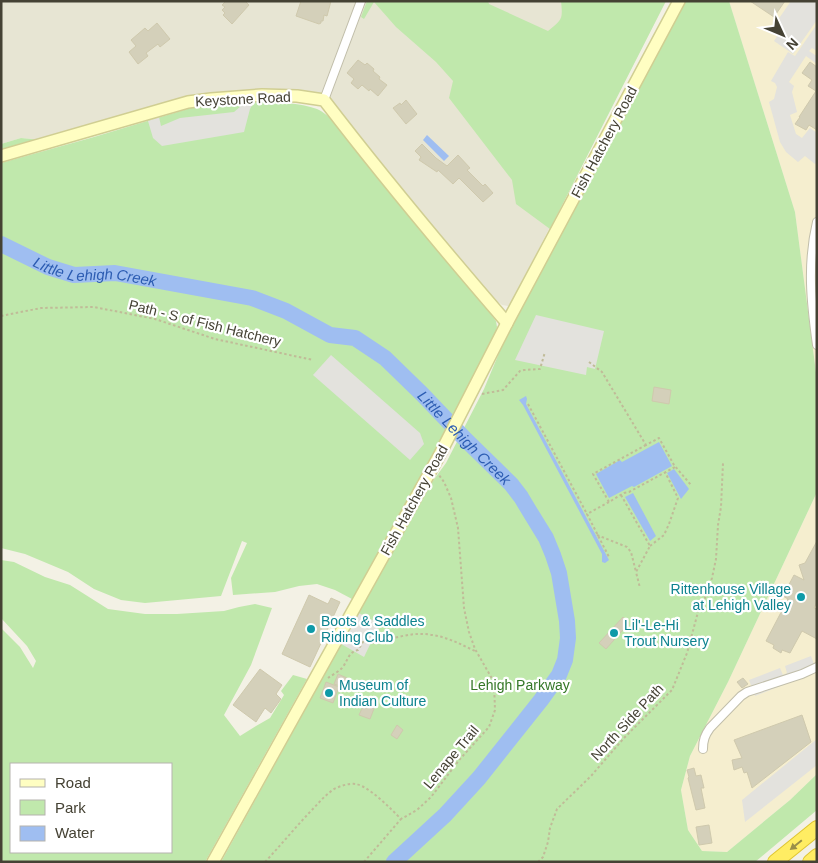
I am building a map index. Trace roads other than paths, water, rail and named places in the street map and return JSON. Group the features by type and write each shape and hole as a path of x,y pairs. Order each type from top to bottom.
{"highway":[{"path":"775,862 817,828"},
{"path":"810,862 817,856"}],"street":[{"path":"361,1 324,100 444,250 507,323"},
{"name":"Fish Hatchery Road","path":"212,862 436,461 507,323 679,1"},
{"name":"Keystone Road","path":"1,156 188,102 274,95 324,100"},
{"path":"817,222 810,258 810,278 817,345"},
{"path":"703,748 703,741 710,728 741,696 747,692 802,674 817,667"}],"water":[{"path":"427,135 449,156 444,161 423,140"},
{"path":"526,396 526,404 609,560 605,563 602,562 602,554 519,400"},
{"path":"659,442 672,466 634,487 632,486 609,498 596,474 620,460 622,462"},
{"path":"674,469 689,489 681,499 667,473"},
{"path":"633,493 656,536 650,541 625,497"}],"waterway":[{"name":"Little Lehigh Creek","path":"1,244 48,267 74,275 115,273 252,298 286,311 330,335 355,338 385,358 511,484 521,497 546,538 559,573 567,621 568,638 565,660 559,675 541,700 479,778 445,815 394,862"}],"place":[{"name":"Rittenhouse Village at Lehigh Valley","path":"801,597"},
{"name":"Boots & Saddles Riding Club","path":"311,629"},
{"name":"Lil'-Le-Hi Trout Nursery","path":"614,633"},
{"name":"Museum of Indian Culture","path":"329,693"}],"park label":[{"name":"Lehigh Parkway","path":"520,685"}]}
